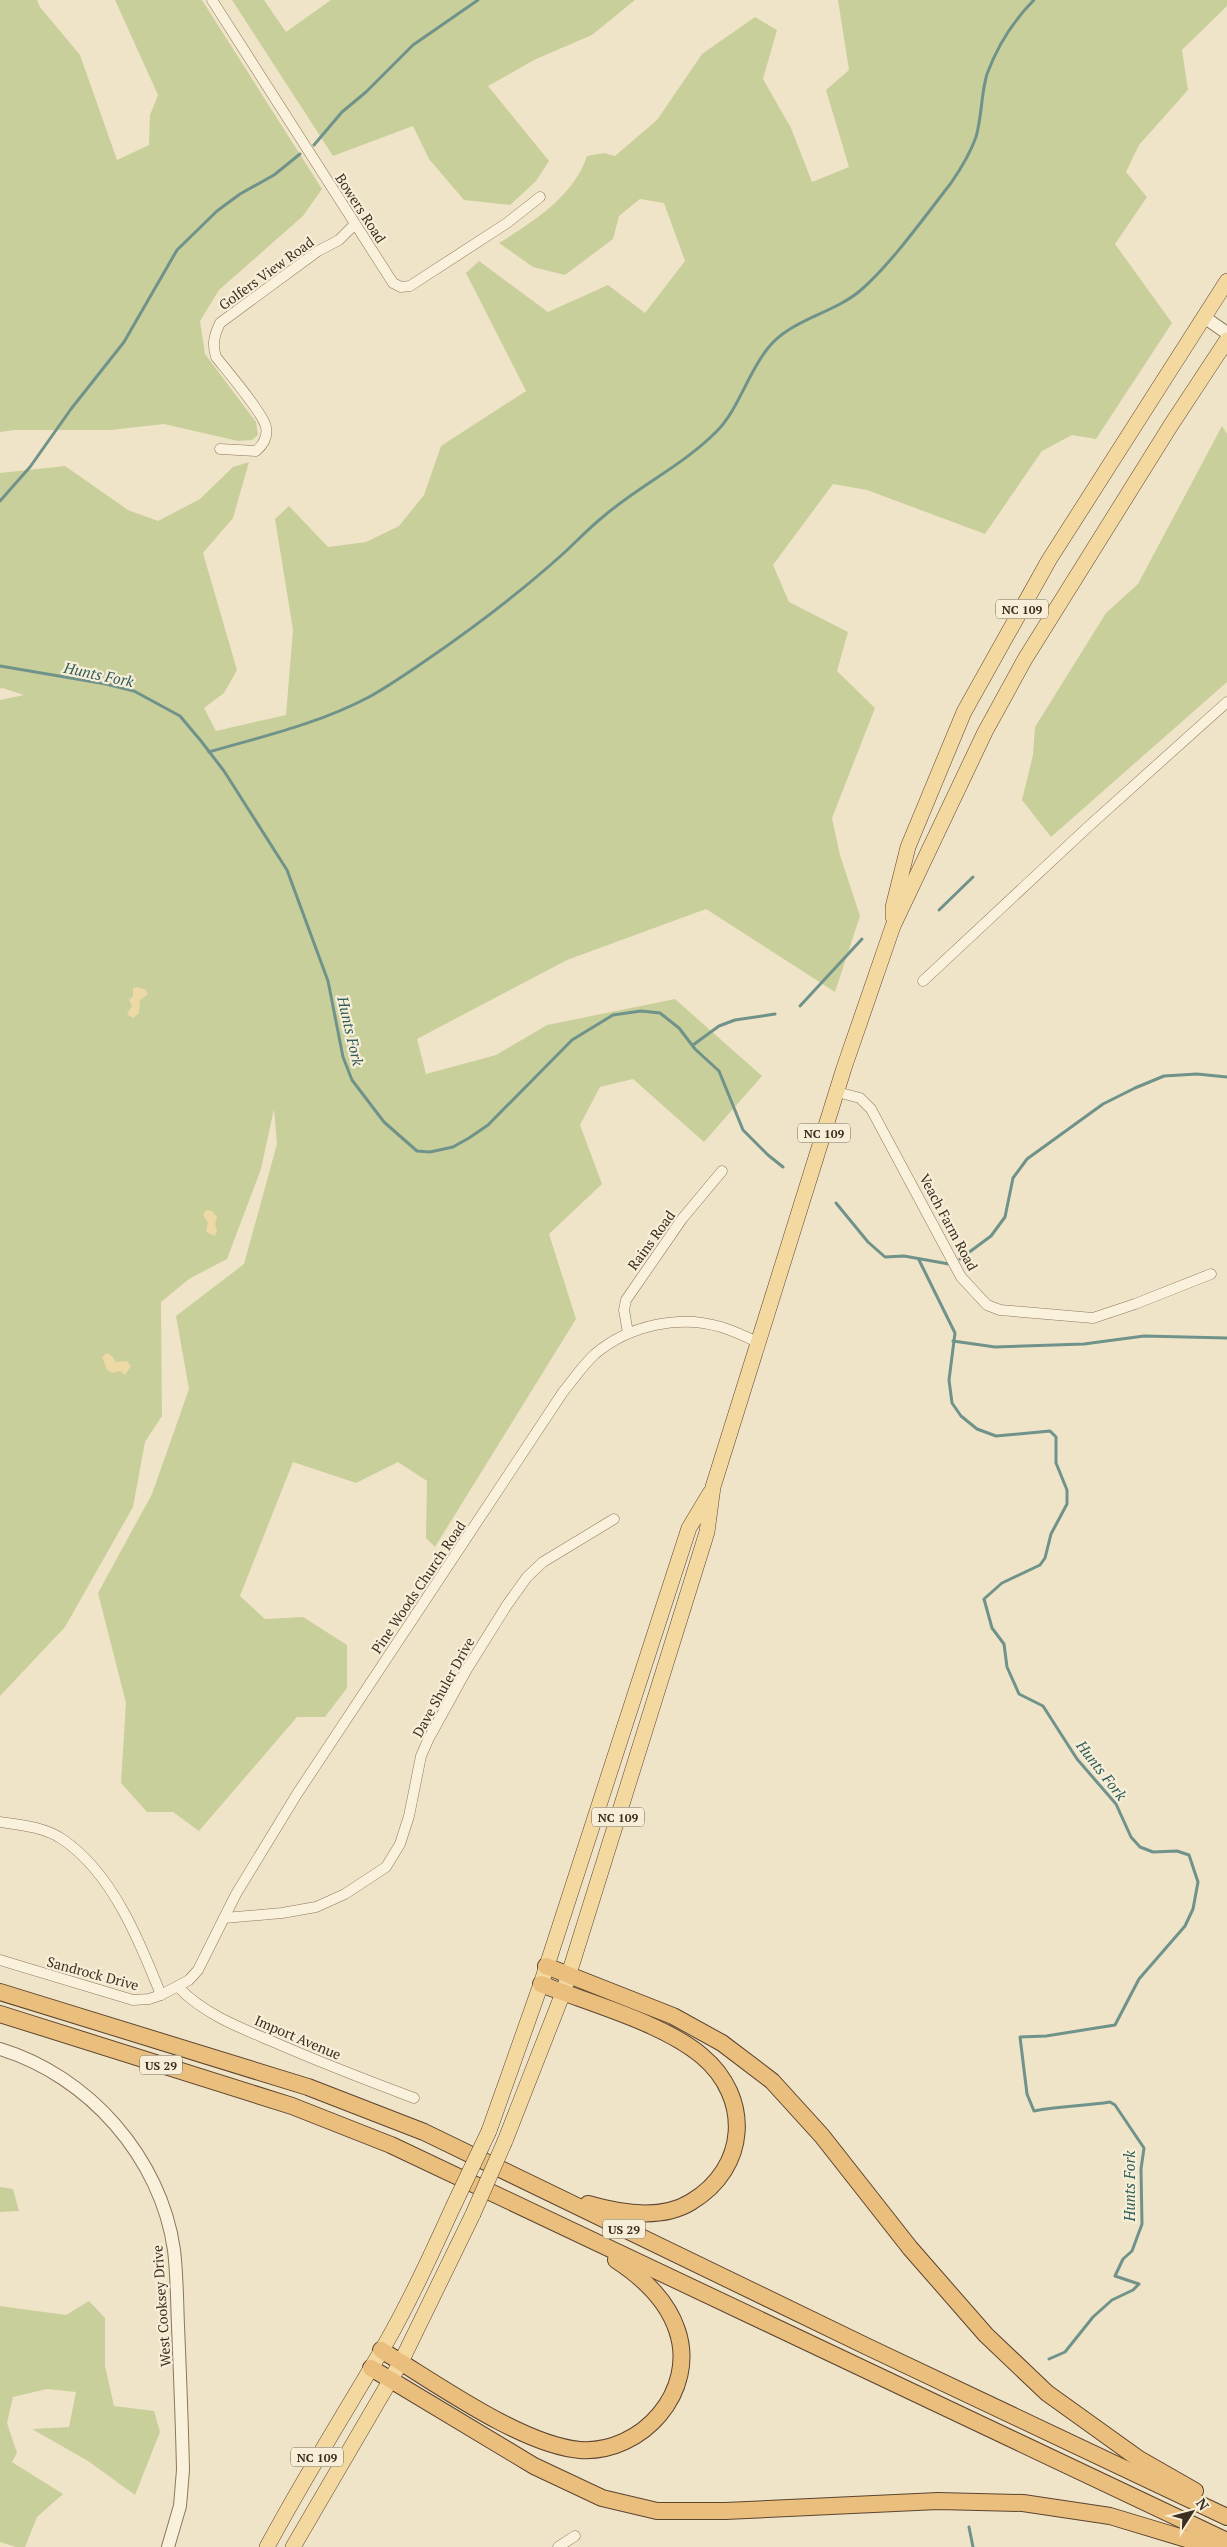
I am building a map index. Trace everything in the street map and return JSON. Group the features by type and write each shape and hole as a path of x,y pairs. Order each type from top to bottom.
{"highway":[{"path":"546,1966 672,2016 722,2043 772,2081 822,2136 910,2248 993,2342 1047,2393 1139,2459 1227,2510"},
{"path":"541,1984 668,2032 703,2056 724,2080 734,2103 738,2137 730,2163 713,2185 691,2203 665,2212 638,2212 604,2208 545,2191"},
{"name":"US 29","path":"0,1992 308,2087 424,2132 878,2353 1227,2517"},
{"name":"US 29","path":"0,2014 292,2106 391,2145 1227,2541"},
{"path":"381,2350 511,2428 545,2441 580,2450 616,2445 644,2430 665,2410 678,2383 682,2355 677,2330 661,2299 635,2273 568,2228"},
{"path":"371,2368 542,2470 602,2498 657,2511 725,2511 938,2502 1023,2503 1110,2516 1213,2547"}],"main road":[{"name":"NC 109","path":"893,926 893,907 908,847 964,712 1049,560 1227,281"},
{"name":"NC 109","path":"293,2547 401,2362 473,2214 505,2141 563,1993 707,1532 713,1487 837,1092 893,926 985,732 1025,659 1171,425 1227,340"},
{"name":"NC 109","path":"267,2547 297,2492 371,2368 422,2274 489,2131 541,1984 689,1528 713,1487"}],"street":[{"name":"Bowers Road","path":"212,0 393,283 401,287 410,286 508,223 540,197"},
{"name":"Golfers View Road","path":"220,449 256,451 262,446 266,436 264,422 216,358 213,346 214,336 220,323 318,251 339,240 355,224"},
{"path":"1204,317 1227,333"},
{"path":"923,982 1089,826 1227,702"},
{"name":"Veach Farm Road","path":"837,1092 860,1098 871,1109 961,1276 987,1305 1000,1310 1093,1318 1135,1304 1211,1274"},
{"name":"Rains Road","path":"628,1333 624,1310 626,1300 682,1220 722,1171"},
{"name":"Pine Woods Church Road","path":"178,1987 198,1970 241,1885 297,1794 563,1392 594,1356 609,1343 628,1333 665,1323 692,1321 720,1326 760,1342"},
{"name":"Dave Shuler Drive","path":"224,1918 282,1913 316,1907 345,1894 386,1867 400,1844 409,1816 421,1756 429,1738 467,1670 507,1605 527,1577 543,1562 614,1519"},
{"path":"0,1822 46,1831 62,1839 88,1861 130,1922 161,1995"},
{"name":"Sandrock Drive","path":"0,1960 133,2000 149,2000 178,1987"},
{"name":"Import Avenue","path":"178,1987 203,2009 233,2024 312,2059 414,2098"},
{"name":"West Cooksey Drive","path":"0,2049 18,2055 53,2073 98,2106 116,2126 142,2162 164,2210 174,2250 182,2406 183,2470 180,2506 168,2547"},
{"path":"558,2547 575,2536"}],"green space":[{"path":"0,0 37,0 40,7 80,55 117,160 149,145 150,115 158,95 115,0 202,0 322,189 303,216 219,290 200,321 205,354 256,422 258,435 252,440 238,441 164,424 111,430 15,430 0,432"},
{"path":"232,0 264,0 286,32 331,0 635,0 592,35 536,59 488,86 549,161 536,181 510,205 464,200 429,159 413,126 333,156"},
{"path":"838,0 1227,0 1227,6 1182,50 1188,90 1139,145 1126,172 1147,197 1115,244 1172,323 1096,439 1072,435 1042,451 985,534 867,490 833,484 773,565 789,602 848,632 837,671 875,708 832,818 840,855 860,916 835,992 706,909 567,960 417,1039 426,1074 496,1055 547,1025 675,999 762,1076 704,1142 633,1079 600,1087 580,1125 602,1184 549,1234 576,1319 435,1547 426,1538 427,1481 398,1462 356,1483 293,1462 240,1596 265,1619 303,1617 347,1645 347,1688 325,1717 297,1717 199,1831 173,1812 147,1812 121,1783 126,1703 98,1593 152,1494 189,1389 176,1316 244,1264 277,1144 274,1109 261,1169 227,1259 189,1279 161,1302 162,1416 145,1442 133,1507 65,1627 0,1696 0,700 24,695 0,689 0,473 65,466 128,510 158,521 200,499 233,467 249,462 233,518 203,553 237,670 224,693 204,708 216,731 286,715 293,630 275,519 289,506 328,547 366,542 399,526 424,495 441,446 526,391 466,273 479,261 548,312 608,285 645,313 685,261 664,203 640,199 619,216 613,239 565,275 533,267 499,243 551,207 573,184 587,156 604,153 615,156 657,120 702,54 755,17 777,30 763,79 791,128 812,182 849,167 826,90 849,70"},
{"path":"1222,426 1227,434 1227,682 1051,837 1022,800 1033,755 1035,727 1106,613 1138,584"},
{"path":"0,2187 13,2189 19,2211 0,2212"},
{"path":"89,2301 105,2318 105,2366 114,2406 154,2411 160,2432 135,2495 88,2461 32,2429 69,2427 76,2392 47,2389 13,2397 7,2423 17,2453 12,2462 63,2494 37,2517 25,2547 16,2547 0,2542 0,2306 66,2315"}],"sand":[{"path":"138,987 146,990 148,994 140,1000 139,1013 133,1018 127,1014 132,1006 129,1000 133,996 133,988"},
{"path":"206,1210 212,1211 217,1217 215,1236 206,1232 208,1223 203,1215"},
{"path":"107,1353 116,1362 127,1361 131,1366 125,1375 120,1371 113,1373 107,1370 102,1357"}],"waterway":[{"path":"314,145 342,112 366,92 413,45 478,0"},
{"path":"209,752 270,735 330,715 384,688 446,647 498,608 532,581 618,505 703,444 716,432 731,413 754,369 777,338 800,323 838,305 861,290 896,253 951,183 976,137 985,82 991,64 1013,25 1034,0"},
{"path":"0,501 30,467 71,409 124,342 177,250 217,211 240,194 274,175 300,154"},
{"name":"Hunts Fork","path":"0,666 106,684 134,691 180,716 224,771 287,870 328,981 343,1057 352,1080 384,1122 417,1151 430,1152 453,1147 469,1138 488,1125 572,1040 613,1015 641,1011 660,1013 679,1028 695,1049 719,1071 743,1130 783,1167"},
{"path":"939,910 973,877"},
{"path":"800,1006 862,939"},
{"path":"693,1045 719,1026 735,1020 775,1014"},
{"path":"960,1259 991,1236 1005,1217 1013,1178 1027,1159 1103,1104 1164,1076 1197,1074 1227,1077"},
{"name":"Hunts Fork","path":"836,1203 868,1242 885,1257 904,1256 949,1264"},
{"name":"Hunts Fork","path":"919,1260 955,1333 949,1380 952,1403 961,1416 977,1429 996,1436 1050,1431 1056,1437 1056,1463 1067,1490 1067,1504 1051,1534 1045,1558 1040,1565 1002,1583 984,1599 992,1628 1004,1644 1007,1667 1019,1694 1043,1706 1077,1759 1116,1804 1131,1837 1140,1847 1153,1852 1177,1851 1189,1855 1198,1882 1193,1909 1185,1926 1139,1979 1115,2025 1046,2036 1020,2037 1027,2094 1034,2111 1110,2102 1115,2105 1144,2148 1141,2169 1142,2224 1132,2251 1123,2259 1115,2276 1139,2284 1133,2290 1112,2300 1093,2317 1065,2352 1049,2359"},
{"path":"953,1341 995,1347 1084,1344 1144,1336 1227,1338"},
{"name":"Hunts Fork","path":"969,2527 973,2547"}]}
